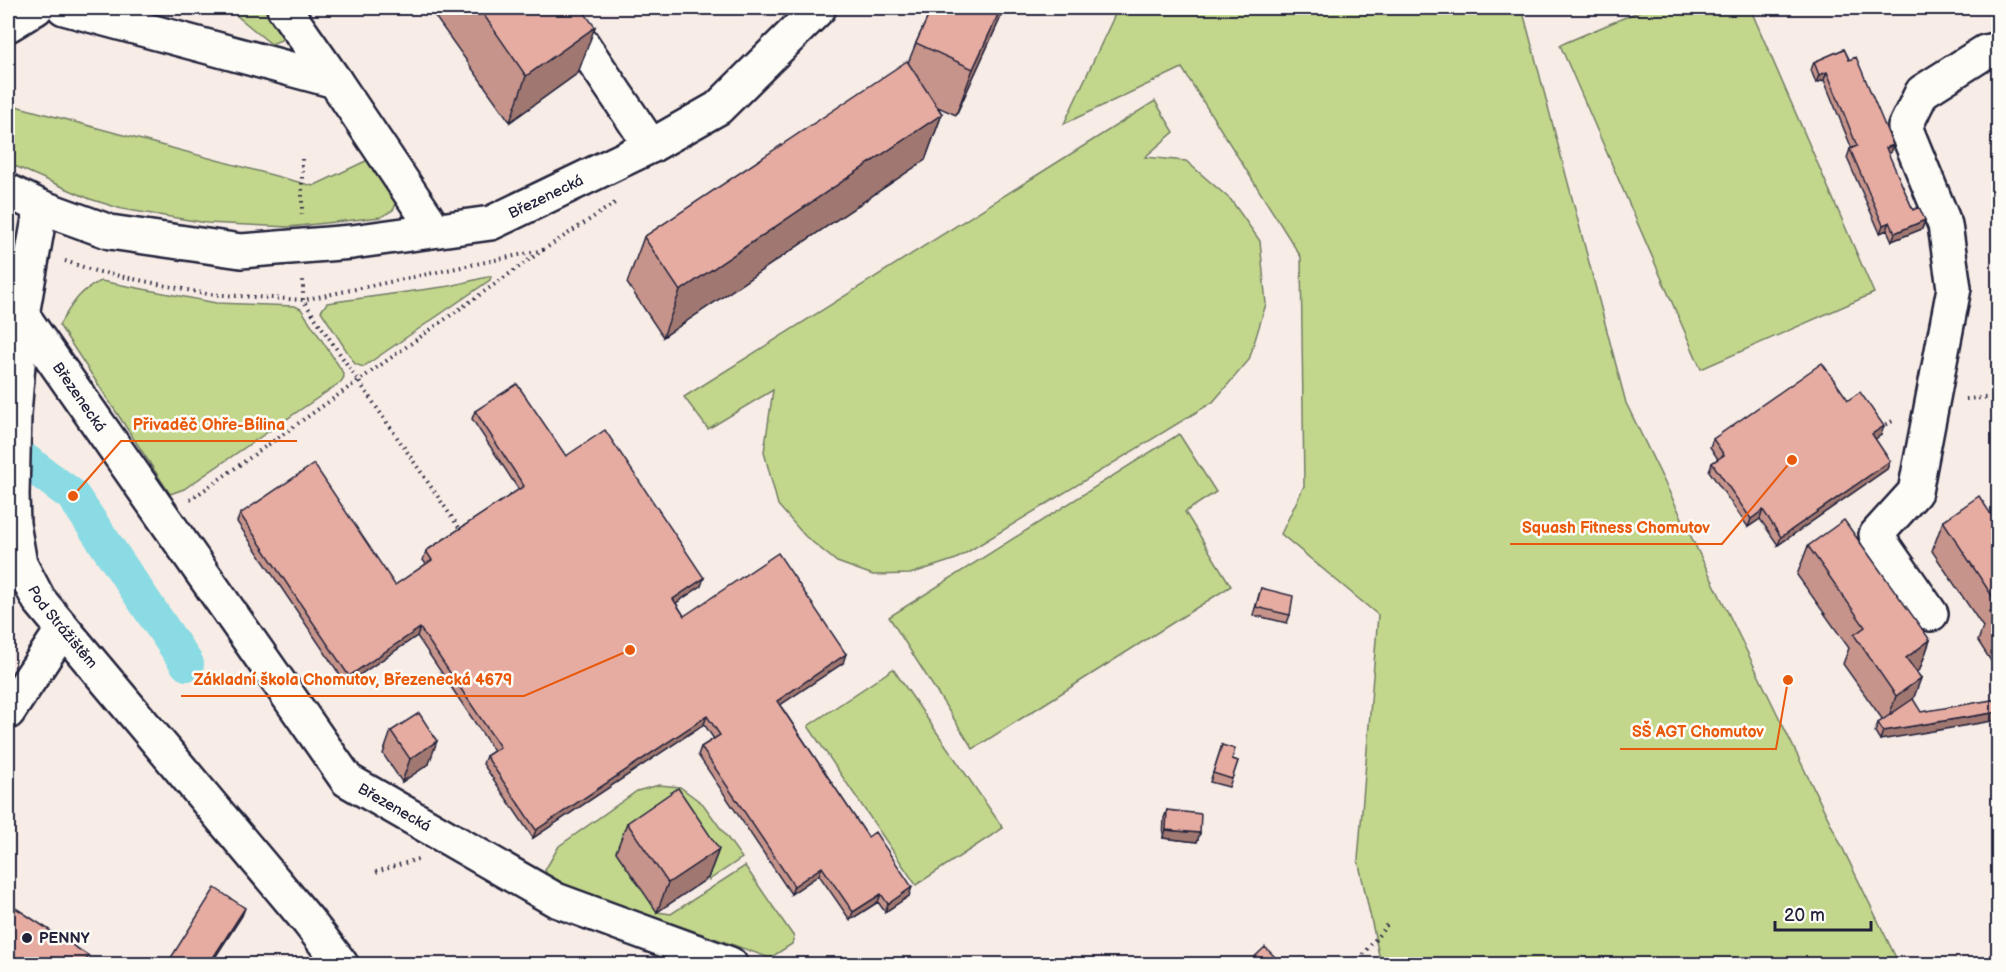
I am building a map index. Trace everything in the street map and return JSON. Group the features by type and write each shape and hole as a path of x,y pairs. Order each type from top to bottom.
{"street":[{"path":"8,25 36,8"},
{"path":"64,8 335,81"},
{"path":"284,8 435,230"},
{"path":"558,8 651,146"},
{"name":"Březenecká","path":"8,191 41,207 110,232 241,251 352,242 491,223 651,146 718,108 819,8"},
{"path":"1931,614 1876,535 1915,492 1954,288 1945,225 1905,127 1922,92 1985,52 1998,49"},
{"name":"Pod Strážištěm","path":"41,207 22,315 14,414 11,514 20,564 39,600 308,921 341,964"},
{"name":"Březenecká","path":"22,315 347,780 556,900 730,964"},
{"path":"8,712 63,629"}],"path":[{"path":"34,251 94,271 207,294 303,300 543,250 165,518"},
{"path":"303,300 466,537"},
{"path":"1356,964 1389,922"}],"green space":[{"path":"218,8 268,8 289,37 271,44 231,11"},
{"path":"1118,8 1522,8 1626,403 1899,964 1381,964 1358,860 1378,615 1281,534 1304,486 1301,257 1182,68 1064,124"},
{"path":"1647,8 1750,8 1874,293 1701,369 1560,45"},
{"path":"1155,101 1174,132 1145,157 1186,161 1231,200 1260,241 1266,304 1249,360 1213,402 956,559 910,574 873,575 837,562 805,536 778,505 764,452 773,390 708,429 684,397"},
{"path":"8,104 313,186 370,159 401,194 393,210 381,217 289,227 207,223 122,209 90,199 8,163"},
{"path":"491,276 490,280 363,367 355,364 321,311 327,303 450,286"},
{"path":"101,281 216,303 295,306 301,309 344,377 341,382 184,489 170,494 59,325 81,294"},
{"path":"1179,434 1216,492 1185,512 1231,586 973,749 889,617"},
{"path":"893,669 1003,828 916,885 808,726"},
{"path":"659,785 680,787 703,804 742,858 709,880 668,818 657,912 671,914 745,866 794,937 792,944 770,958 550,880 545,870 559,846 637,791"}],"building":[{"path":"479,8 581,8 595,27 526,76"},
{"path":"932,8 1001,8 973,69 916,43"},
{"path":"1844,49 1849,60 1856,57 1893,145 1886,148 1913,210 1919,207 1925,220 1895,233 1890,222 1883,225 1850,149 1857,146 1827,72 1819,75 1814,62"},
{"path":"907,61 942,114 680,291 644,237"},
{"path":"1822,363 1848,400 1860,392 1884,426 1872,434 1890,461 1781,537 1763,510 1751,519 1712,463 1724,455 1713,439"},
{"path":"517,384 566,456 605,430 704,578 673,599 684,616 778,553 846,654 777,701 868,837 875,832 912,887 888,904 881,894 853,912 822,867 794,886 701,747 720,735 707,716 536,830 486,756 500,747 420,628 349,676 240,514 314,464 395,585 432,560 426,551 524,486 475,411"},
{"path":"1979,496 1998,525 1998,605 1943,521"},
{"path":"1844,520 1930,640 1906,658 1921,678 1896,696 1854,635 1865,627 1808,546"},
{"path":"1261,588 1293,596 1290,615 1256,607"},
{"path":"1998,605 1998,627 1989,612"},
{"path":"1913,699 1921,712 1998,699 1998,712 1883,731 1878,723"},
{"path":"419,713 437,741 410,759 391,731"},
{"path":"1222,745 1235,749 1232,759 1238,761 1232,779 1213,773"},
{"path":"678,788 719,849 668,883 627,823"},
{"path":"1167,810 1201,814 1200,833 1166,830"},
{"path":"215,888 245,908 209,964 167,964"},
{"name":"PENNY","path":"8,903 89,956 83,964 8,964"},
{"path":"1265,947 1282,964 1247,964"}],"waterway":[{"path":"8,453 22,458 73,496 187,664"}],"place":[{"name":"Squash Fitness Chomutov","path":"1792,460"},
{"name":"Přivaděč Ohře-Bílina","path":"73,496"},
{"name":"Základní škola Chomutov, Březenecká 4679","path":"630,650"},
{"name":"SŠ AGT Chomutov","path":"1788,680"},
{"name":"PENNY","path":"27,938"}]}
